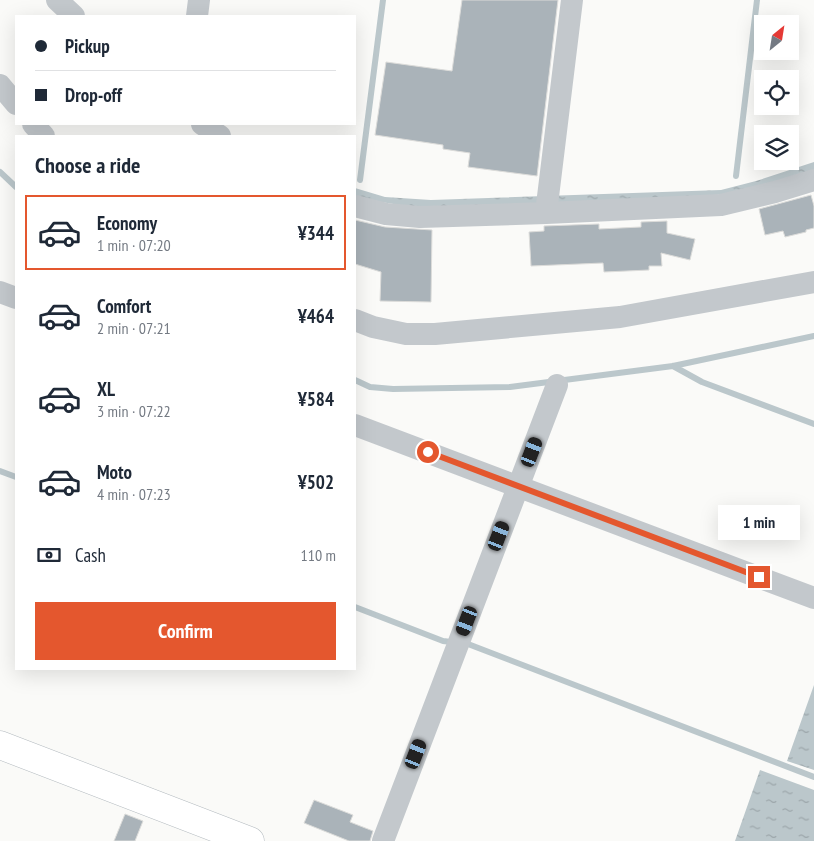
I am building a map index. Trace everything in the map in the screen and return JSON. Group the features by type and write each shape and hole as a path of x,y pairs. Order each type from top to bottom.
{"street":[{"path":"57,0 73,15"},
{"path":"197,15 199,0"},
{"path":"547,205 572,0"},
{"path":"0,85 15,103"},
{"path":"34,125 43,135"},
{"path":"204,125 218,135"},
{"path":"356,206 386,214 420,217 547,205 721,205 814,180"},
{"path":"356,320 406,334 436,334 620,317 814,282"},
{"path":"0,292 15,298"},
{"path":"382,841 557,385"},
{"path":"356,425 814,598"},
{"path":"0,744 250,841"}],"water":[{"path":"814,162 814,173 753,193 432,210 356,198 356,188 385,197 431,200 721,190 790,170 799,170 799,167"},
{"path":"814,685 814,770 787,761"},
{"path":"760,770 814,790 814,841 735,841"}],"building":[{"path":"462,0 558,0 537,176 468,167 470,153 443,149 443,145 375,135 386,62 452,71"},
{"path":"811,195 814,206 814,228 785,237 783,231 765,235 759,209"},
{"path":"356,220 385,227 432,230 431,302 380,301 381,272 356,264"},
{"path":"667,221 667,233 695,239 690,260 661,253 662,266 649,266 649,270 604,272 603,263 531,266 529,232 544,231 544,226 599,224 599,229 641,227 641,222"},
{"path":"314,800 353,815 350,822 373,831 370,841 349,841 304,823"},
{"path":"125,814 143,821 135,841 114,841"}],"waterway":[{"path":"360,180 383,0"},
{"path":"736,176 757,0"},
{"path":"0,172 15,186"},
{"path":"356,380 370,387 393,389 510,387 673,366 814,336"},
{"path":"673,366 702,382 814,424"},
{"path":"0,471 15,477"},
{"path":"356,607 443,641 468,644 814,777"}],"route":[{"path":"428,452 759,577"}]}
